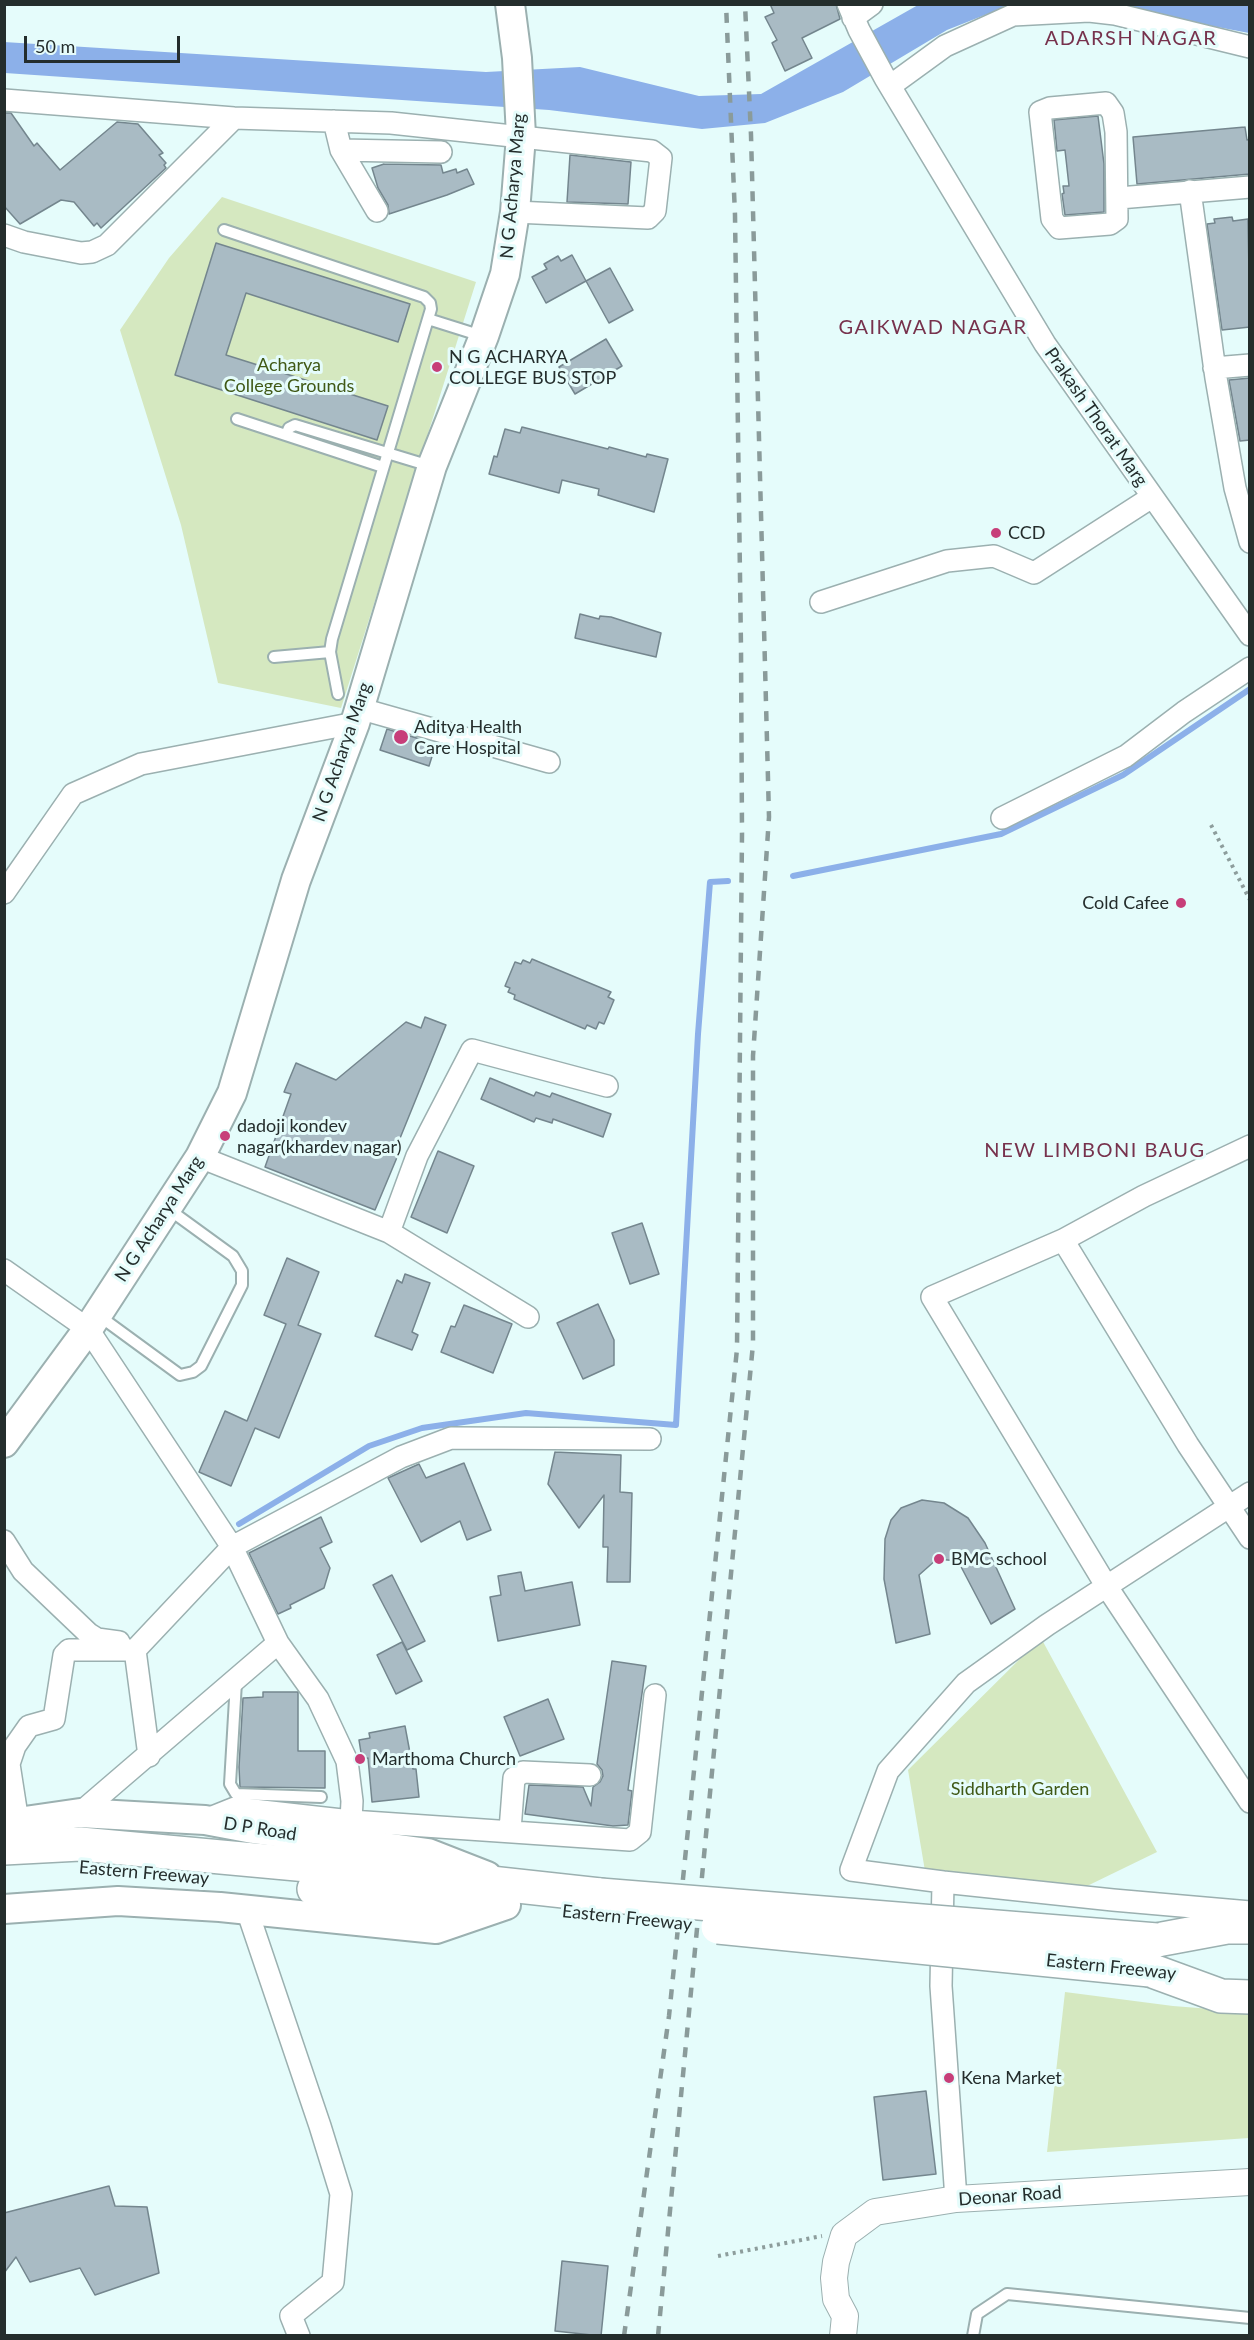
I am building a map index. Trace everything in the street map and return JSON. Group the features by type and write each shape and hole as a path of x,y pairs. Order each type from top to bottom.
{"highway":[{"name":"Eastern Freeway","path":"9,1832 80,1844 425,1888"},
{"name":"Eastern Freeway","path":"4,1869 79,1866 425,1888 1244,1964"},
{"path":"1153,1955 1221,1996 1244,1964"}],"main road":[{"name":"N G Acharya Marg","path":"4,1443 93,1322 200,1157 232,1093 350,708 432,466 484,336 505,274 515,212 521,126 517,58 510,4"},
{"name":"D P Road","path":"9,1832 80,1813 205,1820 253,1829 428,1853 508,1895"},
{"path":"5,1909 118,1901 247,1910 436,1929 508,1895"}],"street":[{"path":"853,17 872,4"},
{"path":"887,82 945,46 1013,15 1089,11 1115,14 1250,47"},
{"name":"Prakash Thorat Marg","path":"853,17 887,82 1045,344 1250,635"},
{"path":"4,100 234,117 521,126 652,151 661,158 655,211 648,218 515,212"},
{"path":"1106,104 1113,113 1116,132 1119,198 1118,219 1110,224 1059,228 1052,219 1040,112 1050,108 1106,104"},
{"path":"4,235 24,242 81,253 92,252 107,245 234,117"},
{"path":"334,121 341,150 377,211"},
{"path":"341,150 441,152"},
{"path":"1119,198 1250,187"},
{"path":"1190,191 1214,368 1243,496 1250,542"},
{"path":"1214,368 1250,364"},
{"path":"821,602 947,561 994,556 1034,573 1152,496"},
{"path":"1002,818 1126,756 1184,712 1250,668"},
{"path":"4,892 73,794 141,764 350,708 549,762"},
{"path":"389,1232 417,1156 472,1050 607,1086"},
{"path":"1250,1146 1144,1196 1064,1240 932,1297 1107,1587 1250,1802"},
{"path":"200,1157 389,1232 528,1317"},
{"path":"1064,1240 1188,1445 1250,1538"},
{"path":"4,1270 93,1322 184,1488 228,1542 278,1643 318,1699 347,1761 352,1801 351,1821"},
{"path":"4,1541 23,1571 89,1634 97,1639 112,1642 131,1639 228,1542 401,1457 452,1438 650,1439"},
{"path":"1250,1493 1047,1624 966,1683 888,1771 851,1869 943,1882 1250,1912"},
{"path":"149,1756 135,1650 228,1542"},
{"path":"80,1813 278,1643"},
{"path":"9,1832 9,1764 15,1746 29,1726 54,1719 64,1654 69,1650 135,1650"},
{"path":"205,1820 235,1808 351,1821 510,1830 630,1840 640,1832 656,1695"},
{"path":"510,1830 514,1778 523,1772 590,1775"},
{"path":"943,1882 941,1986 956,2199"},
{"path":"247,1910 341,2194 333,2282 291,2316 299,2336"},
{"name":"Deonar Road","path":"844,2235 875,2212 956,2199 1250,2182"},
{"path":"843,2336 845,2316 836,2300 834,2278 844,2235"},
{"path":"825,2336 828,2312 836,2300"}],"lane":[{"path":"224,230 424,297 430,303 431,309 386,452 332,639 330,652 350,708"},
{"path":"428,319 484,336"},
{"path":"237,419 383,468"},
{"path":"286,435 289,428 295,426 432,466"},
{"path":"274,657 330,652"},
{"path":"93,1322 180,1375 193,1372 201,1366 242,1285 242,1271 233,1256 167,1208"},
{"path":"236,1679 230,1784 236,1794 321,1797"},
{"path":"973,2336 977,2314 1007,2294 1250,2318"}],"path":[{"path":"1211,825 1250,900"},
{"path":"718,2256 810,2237 844,2235"}],"green space":[{"name":"Acharya College Grounds","path":"222,197 476,282 341,708 218,683 181,525 120,330 169,258"},
{"name":"Siddharth Garden","path":"1041,1638 1157,1852 1085,1887 925,1871 908,1770"},
{"path":"1065,1992 1173,2006 1249,2012 1249,2138 1047,2152"}],"water":[{"path":"918,5 1010,5 947,30 843,92 765,123 702,129 549,110 5,73 4,42 486,72 580,67 699,96 761,94"},
{"path":"1101,5 1249,5 1249,33"}],"building":[{"path":"770,4 836,4 840,19 802,38 812,58 785,71 772,43 777,40 765,17 774,13"},
{"path":"4,113 11,113 34,146 37,143 60,170 117,122 138,124 163,153 159,155 166,163 164,165 166,168 101,228 97,223 94,226 74,202 61,200 20,224 4,206"},
{"path":"1098,116 1104,164 1104,212 1065,215 1063,186 1069,186 1065,150 1057,151 1054,120"},
{"path":"1245,127 1247,140 1250,139 1250,174 1137,184 1133,137"},
{"path":"570,155 631,162 628,204 567,202"},
{"path":"384,164 441,165 443,173 456,169 457,173 467,169 474,184 389,214 388,205 378,188 372,168"},
{"path":"1232,217 1233,221 1248,219 1250,327 1222,330 1207,224 1215,223 1214,219"},
{"path":"216,243 410,304 398,342 246,293 226,355 388,406 377,440 175,375"},
{"path":"572,255 586,281 546,303 532,277 547,269 544,264 558,256 561,261"},
{"path":"610,268 633,310 609,323 586,281"},
{"path":"606,339 622,366 575,394 559,367"},
{"path":"1250,378 1250,440 1240,441 1229,380"},
{"path":"522,427 608,449 609,447 646,457 647,454 668,459 654,512 598,495 599,489 562,480 559,493 489,474 494,456 497,457 505,429 520,433"},
{"path":"580,614 599,619 600,616 611,617 661,633 656,657 575,638"},
{"path":"387,729 423,740 422,743 435,747 429,766 380,750"},
{"path":"532,959 611,992 608,997 614,1000 604,1024 599,1022 596,1029 587,1025 585,1029 514,999 515,995 508,992 510,988 505,986 515,962 521,964 523,960 530,963"},
{"path":"425,1017 446,1025 394,1153 398,1155 375,1210 265,1167 291,1094 284,1092 296,1063 336,1080 406,1022 421,1028"},
{"path":"490,1078 534,1096 536,1092 550,1097 552,1093 611,1114 603,1137 553,1119 552,1123 536,1118 534,1122 481,1099"},
{"path":"438,1151 474,1166 447,1233 411,1217"},
{"path":"642,1223 659,1274 630,1284 612,1233"},
{"path":"287,1258 319,1272 298,1325 321,1334 279,1438 255,1428 231,1486 199,1472 225,1411 247,1421 286,1324 264,1315"},
{"path":"405,1274 430,1283 412,1332 418,1335 412,1350 375,1336 397,1280 402,1283"},
{"path":"598,1304 614,1340 614,1365 583,1379 557,1323"},
{"path":"464,1305 512,1324 493,1373 441,1352 451,1326 455,1327"},
{"path":"555,1452 621,1455 620,1492 632,1493 630,1582 607,1582 608,1547 603,1547 604,1495 579,1528 548,1484"},
{"path":"464,1463 491,1530 467,1540 460,1521 421,1542 388,1478 419,1464 426,1478"},
{"path":"922,1500 944,1503 968,1518 985,1543 1015,1609 991,1624 958,1561 937,1559 919,1575 930,1634 896,1643 884,1579 885,1539 891,1520 901,1508"},
{"path":"321,1517 332,1542 320,1548 330,1568 324,1588 290,1605 291,1608 278,1614 249,1553"},
{"path":"521,1572 525,1591 572,1582 580,1625 498,1641 490,1597 501,1595 498,1576"},
{"path":"392,1575 425,1641 407,1650 373,1585"},
{"path":"402,1642 422,1681 396,1694 377,1655"},
{"path":"612,1661 646,1666 628,1790 632,1791 628,1825 613,1826 525,1814 529,1785 583,1787 591,1806 593,1787 600,1782 603,1776 597,1764"},
{"path":"263,1692 298,1692 298,1751 325,1751 325,1788 240,1787 243,1698 263,1697"},
{"path":"548,1699 564,1739 520,1756 504,1717"},
{"path":"405,1726 413,1769 416,1769 419,1797 372,1802 368,1758 362,1759 359,1740 370,1738 369,1733"},
{"path":"926,2091 936,2174 883,2180 874,2097"},
{"path":"109,2186 115,2206 147,2207 159,2273 95,2295 80,2268 30,2282 16,2257 4,2273 4,2213"},
{"path":"562,2261 608,2266 601,2336 555,2331"}],"waterway":[{"path":"793,876 1001,834 1123,775 1250,689"},
{"path":"239,1524 369,1446 422,1428 526,1413 676,1425 698,1034 710,882 728,881"}],"railway":[{"path":"624,2336 669,2016 737,1349 742,834 741,648 735,215 726,4"},
{"path":"658,2336 753,1344 753,1056 769,817 751,135 745,4"}],"place":[{"name":"N G ACHARYA COLLEGE BUS STOP","path":"437,367"},
{"name":"CCD","path":"996,533"},
{"name":"Aditya Health Care Hospital","path":"401,737"},
{"name":"Cold Cafee","path":"1181,903"},
{"name":"dadoji kondev nagar(khardev nagar)","path":"225,1136"},
{"name":"BMC school","path":"939,1559"},
{"name":"Marthoma Church","path":"360,1759"},
{"name":"Kena Market","path":"949,2078"}],"district":[{"name":"ADARSH NAGAR","path":"1131,39"},
{"name":"GAIKWAD NAGAR","path":"933,328"},
{"name":"NEW LIMBONI BAUG","path":"1095,1151"}]}
